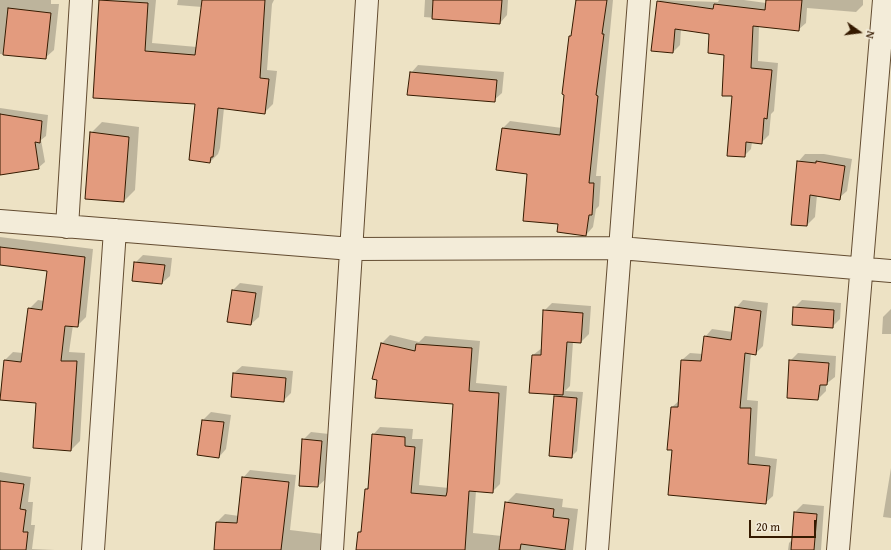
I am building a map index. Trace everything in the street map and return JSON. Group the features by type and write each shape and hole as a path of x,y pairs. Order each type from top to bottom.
{"street":[{"path":"67,227 81,0"},
{"path":"332,550 367,0"},
{"path":"597,550 639,0"},
{"path":"838,550 884,0"},
{"path":"0,221 352,249 620,248 891,271"},
{"path":"93,550 115,230"}],"building":[{"path":"99,0 148,3 145,51 195,55 202,0 265,0 260,78 269,79 265,114 218,108 213,157 211,157 210,163 189,160 195,104 93,98"},
{"path":"433,0 502,0 500,24 432,19"},
{"path":"576,0 607,0 596,95 598,96 589,183 594,183 592,215 589,215 586,236 557,232 558,224 523,221 527,174 496,170 502,128 560,135 564,95 562,94 569,36 571,36"},
{"path":"766,0 802,0 799,31 753,26 751,68 772,70 767,119 764,118 762,144 746,142 745,157 727,156 732,96 722,96 724,55 708,53 709,34 675,29 673,53 651,51 657,1 713,9 714,4 765,10"},
{"path":"8,8 51,13 46,59 3,55"},
{"path":"410,72 497,80 495,102 407,95"},
{"path":"0,114 42,121 40,143 35,142 39,169 0,175"},
{"path":"90,132 129,137 124,202 85,199"},
{"path":"797,161 816,163 816,161 845,166 840,200 810,195 807,226 791,225"},
{"path":"0,247 85,257 78,327 65,326 61,361 77,361 71,451 33,448 36,403 0,400 4,360 21,362 28,308 42,310 47,271 0,265"},
{"path":"134,262 165,265 162,284 132,281"},
{"path":"232,290 256,293 251,325 227,322"},
{"path":"735,307 761,311 756,355 745,353 740,408 751,408 748,464 770,466 766,504 668,495 672,450 667,450 671,407 678,407 681,360 701,361 704,336 731,340"},
{"path":"793,307 834,310 833,328 792,325"},
{"path":"543,310 583,313 581,343 567,342 563,395 529,393 532,355 541,355"},
{"path":"381,343 415,351 416,344 472,348 469,391 499,393 493,493 469,491 465,550 356,550 358,532 361,532 365,489 368,489 372,434 405,437 405,446 415,447 411,493 446,496 447,492 453,404 375,398 377,380 372,379"},
{"path":"789,360 829,363 827,385 820,385 818,400 787,398"},
{"path":"233,373 286,378 284,402 231,397"},
{"path":"554,396 577,398 572,458 549,456"},
{"path":"202,420 224,422 219,458 197,455"},
{"path":"302,439 322,441 318,487 299,486"},
{"path":"242,477 289,482 281,550 214,550 216,522 237,523"},
{"path":"0,481 24,484 20,509 26,510 23,532 28,532 26,550 0,550"},
{"path":"505,502 554,509 553,517 569,519 565,550 521,544 520,550 499,550"},
{"path":"794,512 817,514 814,550 791,550"}]}
